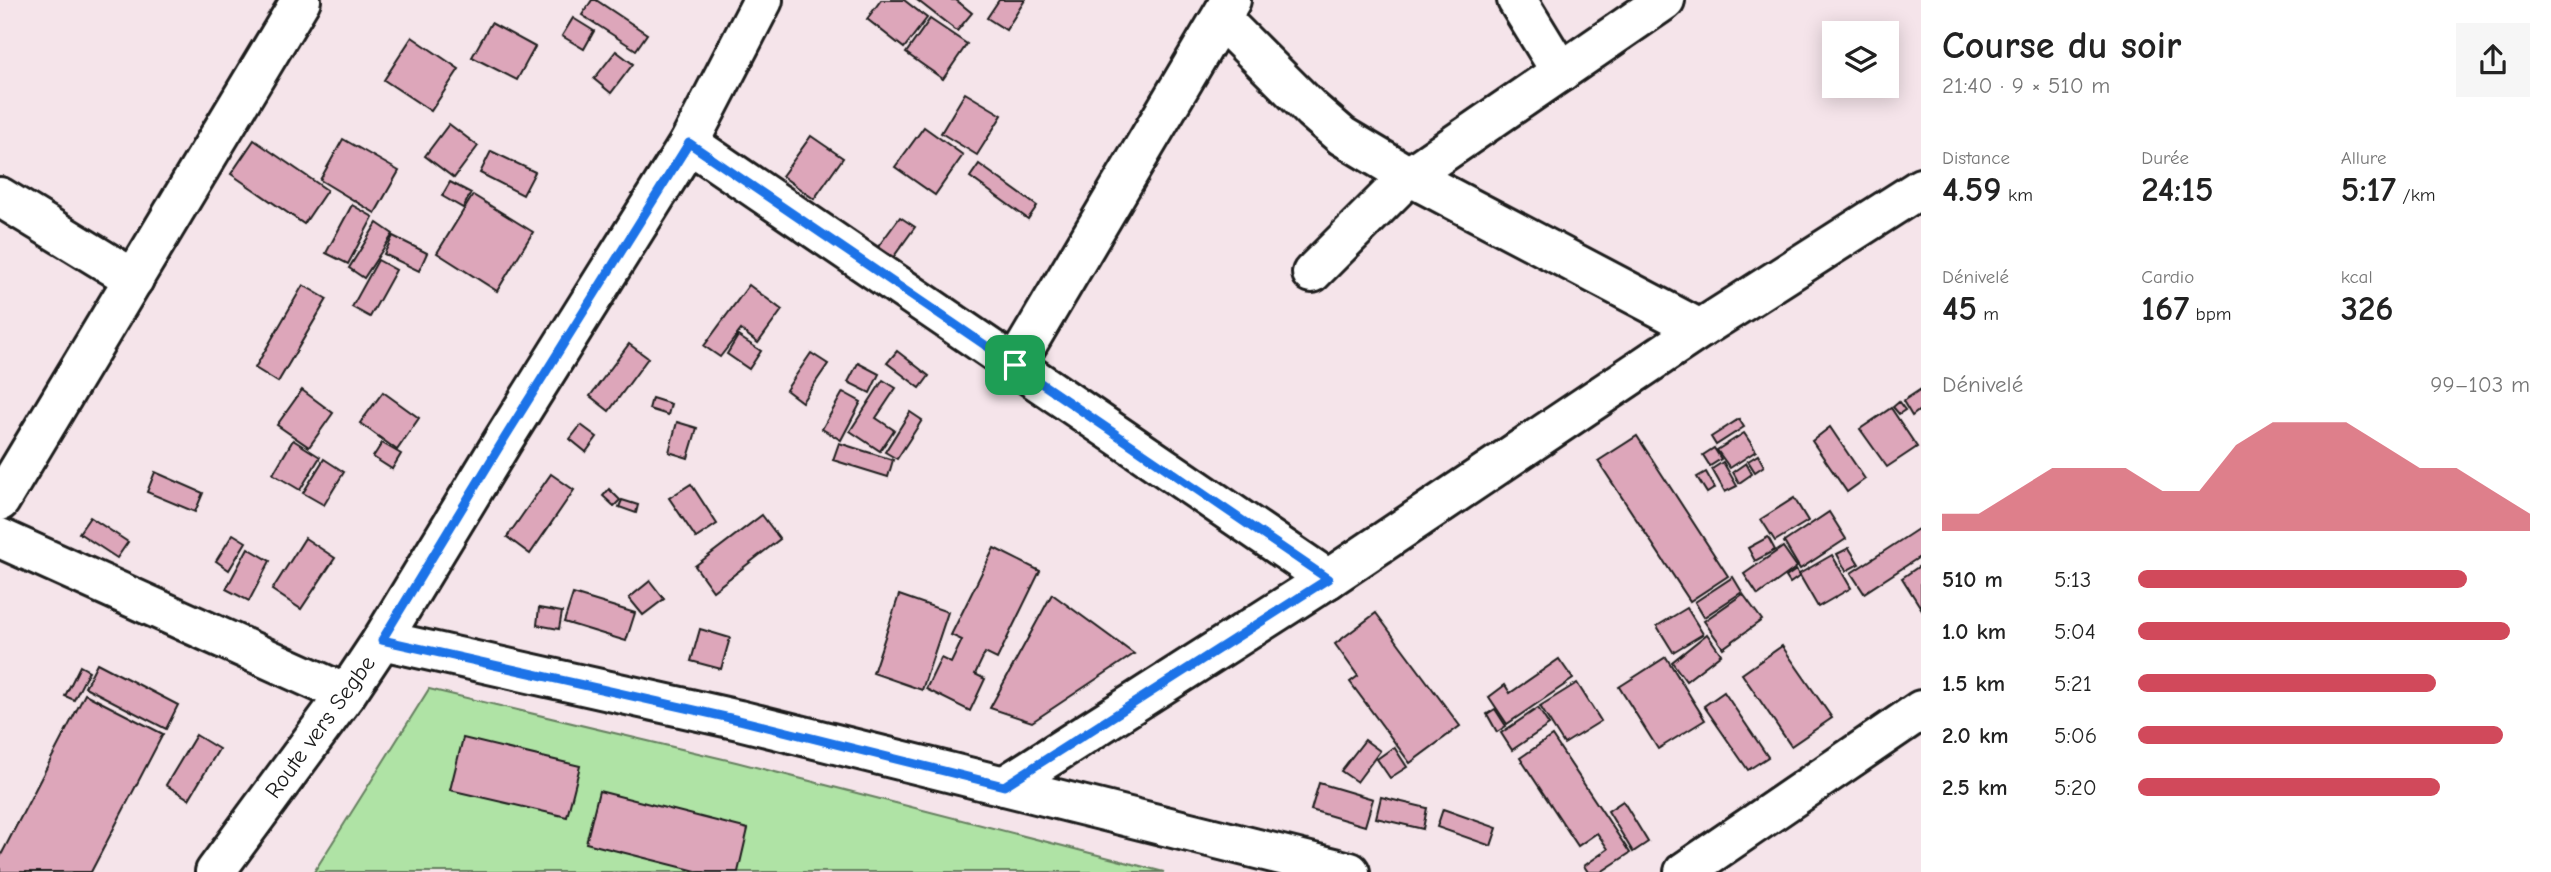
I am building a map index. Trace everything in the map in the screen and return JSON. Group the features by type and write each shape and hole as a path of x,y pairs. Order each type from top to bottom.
{"street":[{"path":"0,501 301,0"},
{"name":"Route vers Segbe","path":"215,872 346,694 382,640 689,143 763,0"},
{"path":"1517,0 1561,72"},
{"path":"1312,274 1409,176 1665,0"},
{"path":"1015,365 1228,4"},
{"path":"1228,4 1225,23 1319,117 1342,135 1409,176 1700,329"},
{"path":"689,143 1328,579"},
{"path":"1004,786 1328,579 1700,329 1921,188"},
{"path":"0,197 134,279"},
{"path":"0,538 346,694"},
{"path":"382,640 739,720 1004,786 1282,865 1350,872"},
{"path":"1684,872 1921,710"}],"green space":[{"path":"429,689 736,762 1164,872 314,872"}],"building":[{"path":"592,0 596,0 647,34 636,50 582,15"},
{"path":"881,0 904,0 927,18 904,48 867,19"},
{"path":"917,0 956,0 972,13 957,31"},
{"path":"999,0 1025,0 1006,30 987,18"},
{"path":"573,18 594,31 584,49 562,36"},
{"path":"930,19 967,44 943,79 906,53"},
{"path":"491,23 535,47 517,80 472,57"},
{"path":"412,37 459,69 431,111 384,80"},
{"path":"616,51 633,64 611,93 594,79"},
{"path":"965,93 1002,115 977,155 941,133"},
{"path":"449,124 478,146 454,178 425,156"},
{"path":"924,127 963,155 935,195 895,167"},
{"path":"811,136 843,158 814,199 782,176"},
{"path":"343,139 399,171 375,213 320,180"},
{"path":"254,140 327,190 304,224 231,174"},
{"path":"491,151 535,172 523,195 480,173"},
{"path":"979,164 1037,206 1028,219 970,177"},
{"path":"450,182 471,193 463,208 442,196"},
{"path":"473,195 533,232 497,291 437,253"},
{"path":"352,205 373,217 348,264 326,253"},
{"path":"900,217 915,227 887,266 872,255"},
{"path":"377,223 393,234 364,278 349,268"},
{"path":"393,236 427,253 419,271 384,254"},
{"path":"378,260 396,270 370,317 352,307"},
{"path":"303,285 327,299 278,382 255,368"},
{"path":"749,285 782,310 758,343 741,330 720,357 704,346"},
{"path":"738,336 761,351 749,369 727,354"},
{"path":"629,344 648,358 609,411 590,396"},
{"path":"897,351 929,376 920,388 887,363"},
{"path":"811,353 828,364 802,402 786,390"},
{"path":"858,363 879,374 870,393 848,382"},
{"path":"883,380 896,388 876,418 894,430 880,451 850,431"},
{"path":"1921,389 1921,409 1912,416 1903,401"},
{"path":"302,390 333,413 309,447 277,425"},
{"path":"383,392 419,418 397,450 360,423"},
{"path":"843,392 861,402 841,440 822,429"},
{"path":"652,398 671,404 668,415 649,409"},
{"path":"1899,402 1905,410 1899,414 1893,407"},
{"path":"1891,408 1917,447 1887,467 1860,429"},
{"path":"910,412 922,420 897,459 885,452"},
{"path":"1739,419 1744,427 1716,445 1711,437"},
{"path":"677,422 697,428 688,458 669,452"},
{"path":"581,425 597,437 586,452 570,439"},
{"path":"1830,427 1865,479 1847,492 1812,441"},
{"path":"1744,433 1756,451 1730,468 1717,450"},
{"path":"1637,436 1728,576 1690,601 1598,461"},
{"path":"293,440 320,457 300,490 273,474"},
{"path":"382,443 401,454 392,469 373,457"},
{"path":"839,443 893,460 888,477 833,460"},
{"path":"1714,448 1721,459 1710,466 1703,455"},
{"path":"1758,455 1764,466 1755,472 1748,461"},
{"path":"324,459 344,472 324,505 303,493"},
{"path":"1723,462 1737,486 1725,492 1712,469"},
{"path":"1746,463 1752,474 1739,483 1733,472"},
{"path":"155,472 203,493 195,512 147,492"},
{"path":"1706,472 1715,488 1707,493 1697,477"},
{"path":"551,474 574,490 530,554 507,537"},
{"path":"691,484 717,524 696,538 669,498"},
{"path":"609,489 620,500 614,506 603,496"},
{"path":"1794,498 1808,521 1775,541 1761,519"},
{"path":"622,500 638,505 636,513 619,507"},
{"path":"1829,512 1846,539 1800,569 1784,542"},
{"path":"762,515 780,539 713,591 695,566"},
{"path":"90,517 128,542 117,558 79,533"},
{"path":"1921,527 1921,556 1864,593 1851,573"},
{"path":"233,534 246,542 229,570 216,561"},
{"path":"1768,537 1775,550 1755,561 1748,548"},
{"path":"305,538 335,558 301,609 272,590"},
{"path":"1783,547 1797,567 1758,595 1744,574"},
{"path":"248,548 270,561 249,601 226,589"},
{"path":"994,548 1040,571 997,659 985,653 975,674 985,679 970,711 926,689 941,658 951,663 962,640 951,635"},
{"path":"1849,548 1859,564 1846,571 1837,554"},
{"path":"1832,555 1851,588 1818,607 1799,574"},
{"path":"1921,565 1921,608 1902,578"},
{"path":"1796,570 1800,576 1790,583 1786,577"},
{"path":"1733,577 1742,592 1704,617 1695,602"},
{"path":"650,581 664,599 643,615 629,598"},
{"path":"573,594 635,613 626,641 564,622"},
{"path":"1052,594 1134,654 1032,722 990,708"},
{"path":"1743,594 1762,620 1723,648 1704,621"},
{"path":"899,595 948,612 922,690 873,673"},
{"path":"539,608 562,612 559,629 537,625"},
{"path":"1687,608 1703,634 1673,652 1657,626"},
{"path":"1376,613 1460,726 1410,763 1350,682 1358,676 1335,644"},
{"path":"700,629 730,638 721,669 691,661"},
{"path":"1707,634 1721,654 1686,681 1672,662"},
{"path":"1782,646 1832,718 1791,746 1742,674"},
{"path":"1666,657 1705,720 1658,749 1619,687"},
{"path":"1559,659 1573,679 1507,724 1489,697 1505,685 1510,693"},
{"path":"97,663 178,705 166,729 85,687"},
{"path":"80,666 89,671 74,700 65,696"},
{"path":"1577,683 1601,721 1564,744 1540,706"},
{"path":"1724,692 1768,757 1748,770 1704,706"},
{"path":"85,694 163,734 91,872 0,872 0,857"},
{"path":"1538,708 1549,725 1512,750 1501,733"},
{"path":"1495,709 1506,726 1497,732 1487,714"},
{"path":"196,735 219,749 189,799 166,785"},
{"path":"1552,736 1630,853 1601,872 1588,872 1584,866 1608,849 1597,833 1578,846 1520,758"},
{"path":"463,738 580,766 567,817 450,790"},
{"path":"1365,740 1380,751 1357,782 1341,771"},
{"path":"1394,747 1407,767 1390,778 1377,759"},
{"path":"1319,783 1373,799 1365,826 1311,810"},
{"path":"599,791 748,829 738,872 700,872 586,843"},
{"path":"1381,797 1427,808 1423,829 1376,818"},
{"path":"1623,801 1648,842 1633,852 1608,811"},
{"path":"1443,809 1497,828 1491,846 1437,827"}],"route":[{"path":"689,143 1015,365 1328,579 1004,786 739,720 382,640 689,143"}]}
